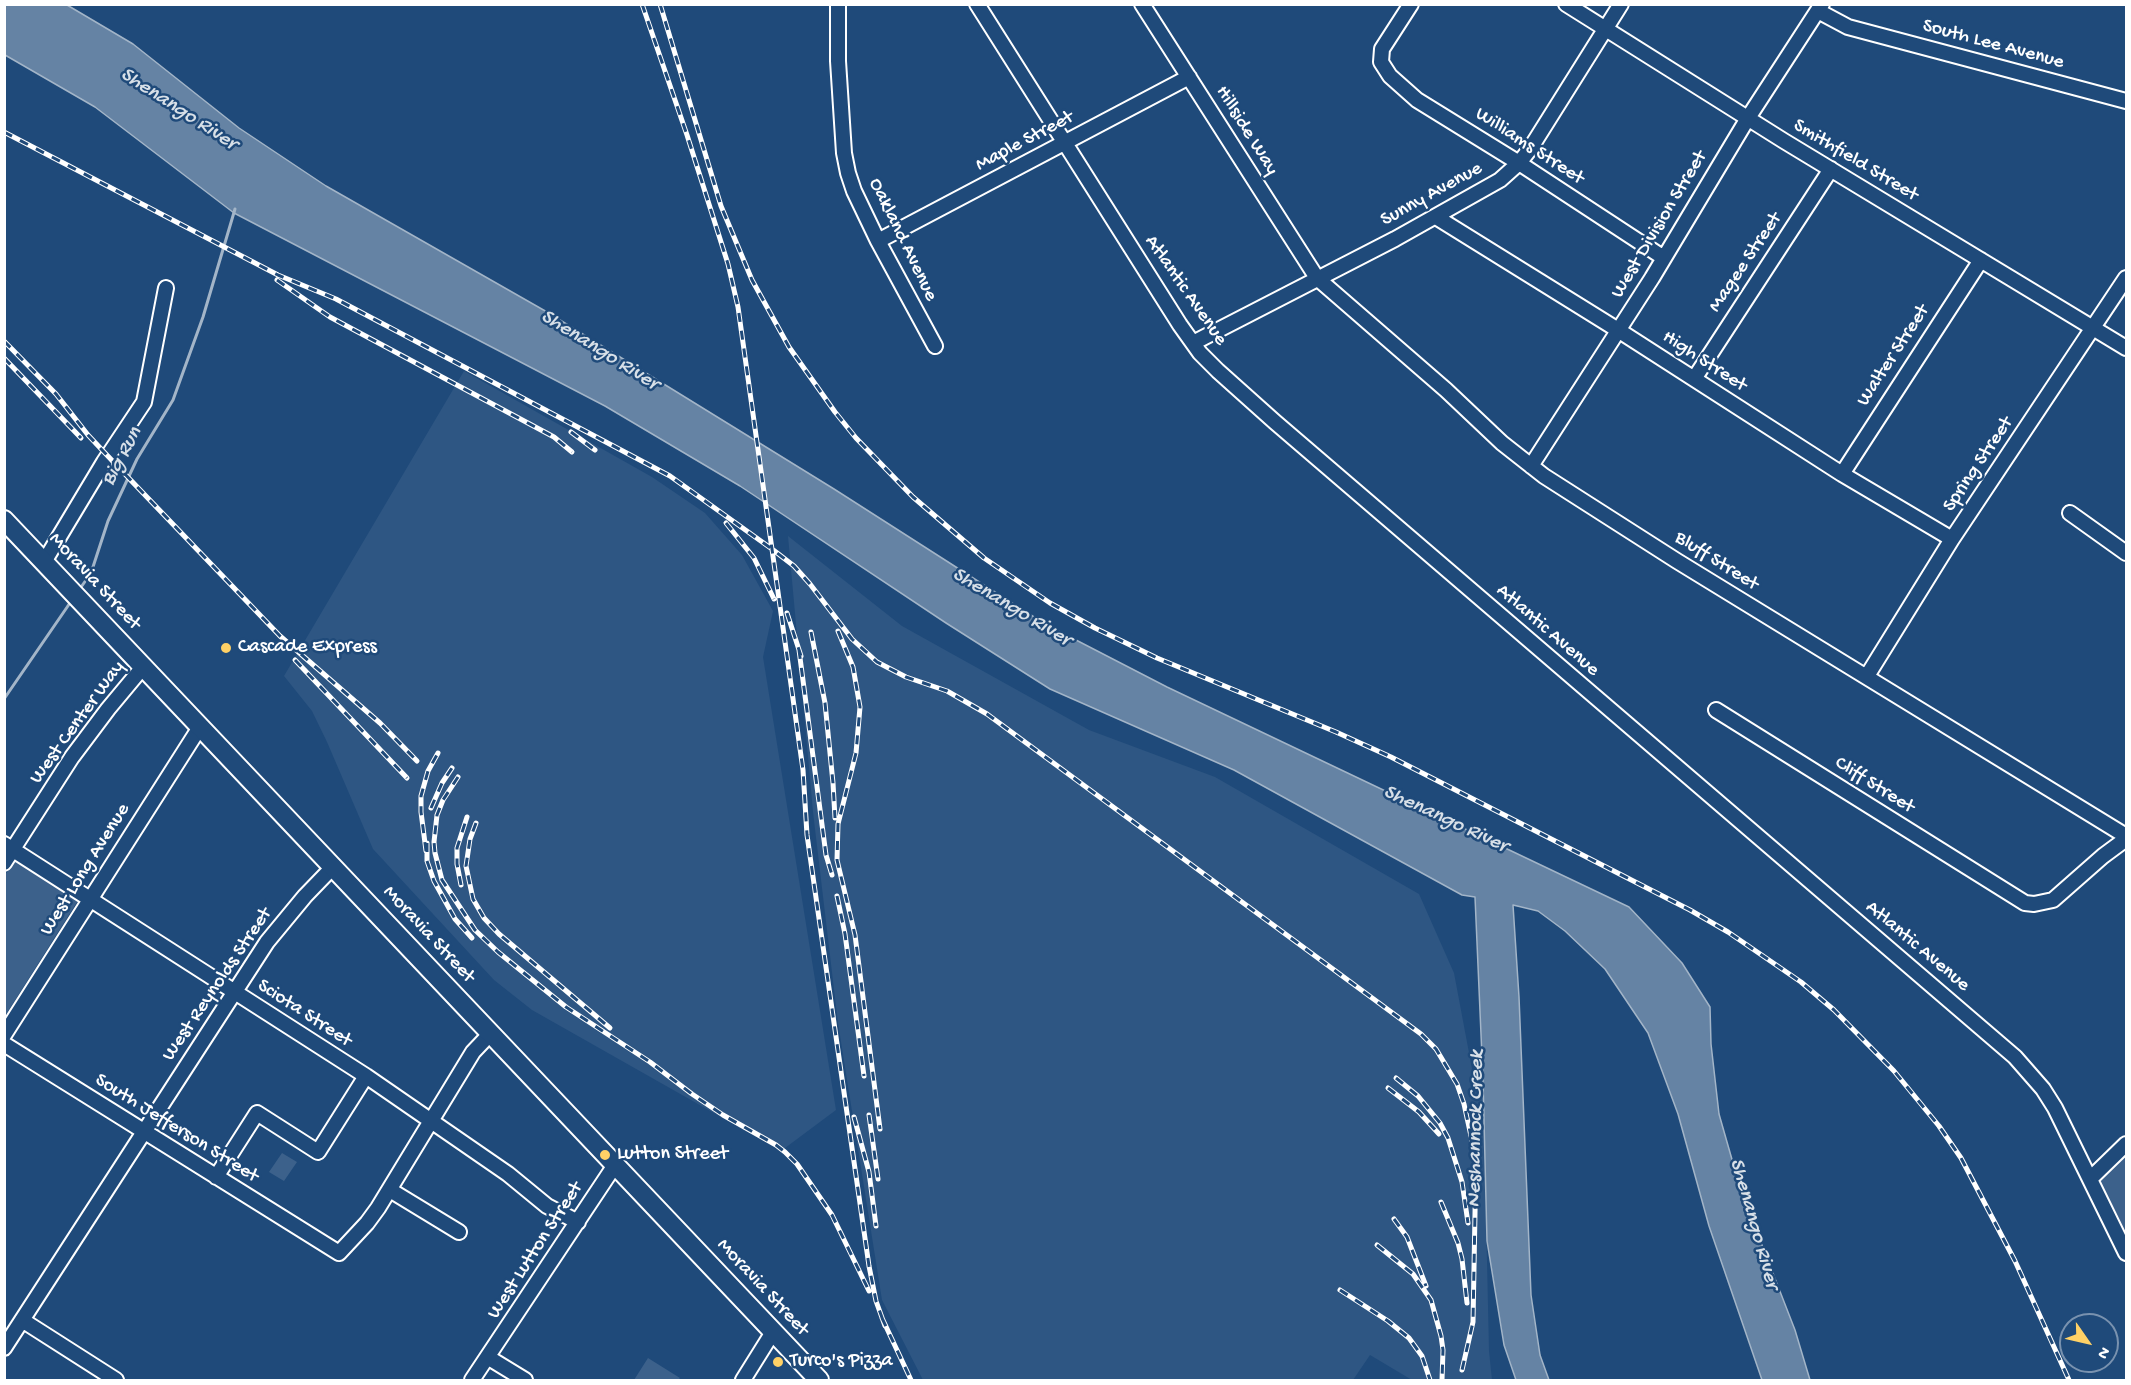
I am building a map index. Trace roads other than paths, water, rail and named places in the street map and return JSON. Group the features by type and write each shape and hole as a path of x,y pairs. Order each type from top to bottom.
{"main road":[{"name":"Moravia Street","path":"4,520 819,1380"}],"street":[{"name":"Oakland Avenue","path":"838,4 838,61 845,161 854,191 878,242 935,346"},
{"name":"Atlantic Avenue","path":"977,4 1193,343 1218,371 2015,1057 2039,1083 2055,1108 2127,1252"},
{"name":"Hillside Way","path":"1142,4 1317,278"},
{"name":"Williams Street","path":"1410,4 1382,49 1381,62 1390,76 1417,100 1519,163 1664,258"},
{"name":"Smithfield Street","path":"1566,4 1831,169 2127,348"},
{"name":"Sunny Avenue","path":"1193,343 1436,217 1500,180 1519,163 1530,149 1621,4"},
{"name":"South Lee Avenue","path":"1820,8 1848,27 2127,101"},
{"name":"West Division Street","path":"1531,466 1664,258 1748,118 1820,8"},
{"name":"Maple Street","path":"878,242 1189,76"},
{"name":"Magee Street","path":"1694,379 1831,169"},
{"name":"High Street","path":"1436,217 1618,330 1842,474 1952,540"},
{"name":"Walter Street","path":"1842,474 1981,260"},
{"name":"Bluff Street","path":"1317,278 1446,390 1502,443 1531,466 1668,556 1867,676 2127,838"},
{"name":"Spring Street","path":"1867,676 1952,540 2127,278"},
{"path":"44,562 104,462 144,402 166,288"},
{"path":"2070,513 2127,553"},
{"name":"West Center Way","path":"4,863 9,847 90,732 143,667"},
{"name":"Cliff Street","path":"1716,710 2025,903 2034,904 2053,900 2127,838"},
{"name":"West Long Avenue","path":"4,1035 200,727"},
{"name":"Sciota Street","path":"9,847 366,1076 508,1174 547,1206 578,1222"},
{"name":"West Reynolds Street","path":"4,1348 280,924 333,867"},
{"path":"459,1232 390,1190 473,1052 491,1033"},
{"name":"South Jefferson Street","path":"4,1044 339,1253 367,1223 390,1190"},
{"path":"216,1177 257,1113 318,1152 366,1076"},
{"path":"2090,1179 2127,1144"},
{"name":"West Lutton Street","path":"472,1380 489,1358 615,1165"},
{"path":"22,1320 116,1380"},
{"path":"743,1380 773,1332"},
{"path":"489,1358 525,1380"}],"water":[{"name":"Shenango River","path":"5,4 67,5 133,44 239,128 326,186 547,312 834,489 1045,624 1167,687 1629,907 1682,963 1710,1007 1711,1044 1719,1114 1741,1191 1795,1330 1810,1380 1762,1380 1709,1226 1678,1114 1648,1033 1605,969 1565,931 1538,911 1513,905 1531,1295 1540,1355 1549,1380 1516,1380 1504,1345 1487,1241 1475,897 1462,895 1234,770 1050,689 740,486 605,406 234,213 95,107 5,55"}],"waterway":[{"name":"Big Run","path":"79,590 91,573 108,521 137,459 173,400 203,317 235,209"},
{"name":"Big Run","path":"4,699 72,600"}],"railway":[{"path":"642,4 728,264 738,307 803,770 807,835 869,1266 876,1301 885,1326"},
{"path":"660,4 721,206 752,280 789,347 835,412 856,438 913,497 984,558 1050,603 1095,628 1157,658 1391,757 1690,910 1728,932 1801,982 1834,1010 1894,1071 1939,1126 1961,1158 2015,1261 2069,1380"},
{"path":"4,132 278,275 336,299 670,476 794,566 852,639 877,662 906,677 947,691 987,714 1421,1034 1436,1049 1457,1084 1464,1104 1476,1159 1473,1322 1462,1370"},
{"path":"277,280 330,317 554,437 572,452"},
{"path":"4,341 56,394 88,435 280,636 380,723 417,761"},
{"path":"4,358 81,438"},
{"path":"571,432 595,450"},
{"path":"726,523 754,558 774,599"},
{"path":"787,613 801,656"},
{"path":"838,631 853,667 860,707 856,753 838,824 837,860 855,935 880,1129"},
{"path":"811,632 825,703 835,818"},
{"path":"799,650 826,855 832,875"},
{"path":"295,660 407,778"},
{"path":"426,851 421,796 428,771 438,753"},
{"path":"431,808 442,783 452,768"},
{"path":"458,777 443,800 437,815 435,853 442,880 475,930 498,952 566,1007 650,1062 723,1115 785,1152 797,1164 832,1215 869,1291"},
{"path":"461,885 457,848 467,817"},
{"path":"476,823 470,839 466,866 473,899 484,918 499,934 610,1028"},
{"path":"427,843 427,861 434,881 455,919 472,938"},
{"path":"837,896 845,934 864,1076"},
{"path":"1396,1078 1418,1096 1440,1123 1448,1138 1462,1182 1468,1223"},
{"path":"1388,1088 1419,1112 1439,1134"},
{"path":"869,1115 878,1179"},
{"path":"854,1117 869,1172 876,1226"},
{"path":"1441,1202 1458,1243 1467,1303"},
{"path":"1394,1219 1407,1237 1426,1286"},
{"path":"1377,1245 1413,1274 1431,1300 1443,1350 1442,1380"},
{"path":"1340,1290 1388,1321 1409,1338 1422,1356 1430,1380"},
{"path":"882,1318 911,1380"}],"place":[{"name":"Cascade Express","path":"226,648"},
{"name":"Lutton Street","path":"605,1155"},
{"name":"Turco's Pizza","path":"778,1362"}],"water label":[{"name":"Neshannock Creek","path":"1477,1129"}]}
